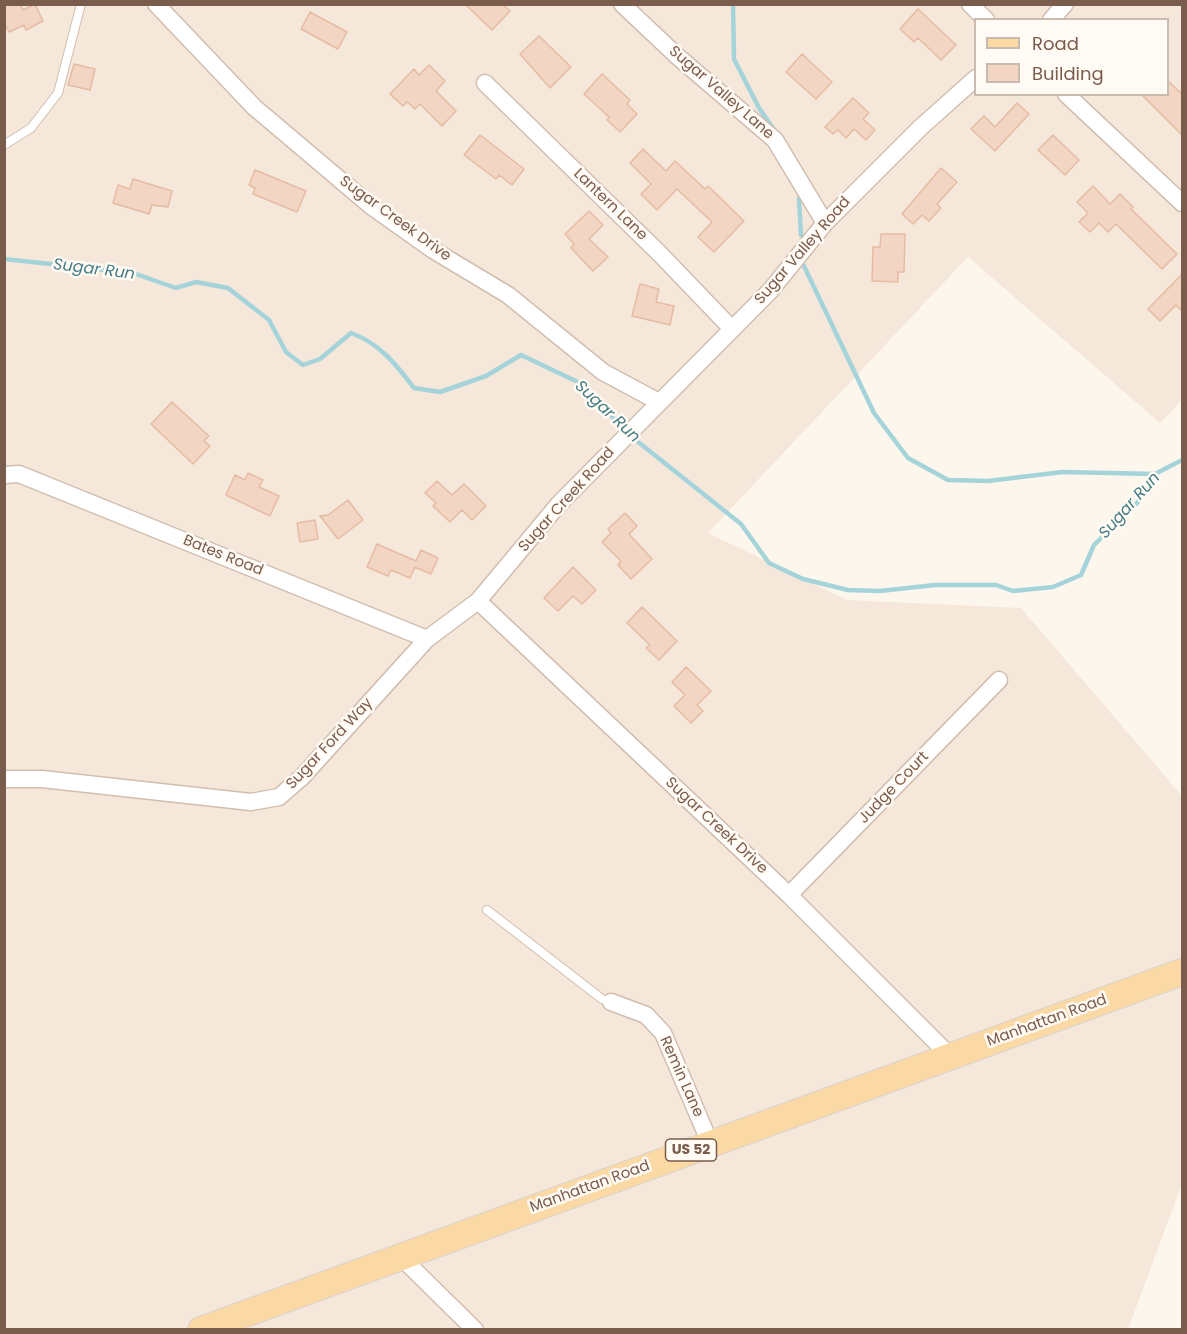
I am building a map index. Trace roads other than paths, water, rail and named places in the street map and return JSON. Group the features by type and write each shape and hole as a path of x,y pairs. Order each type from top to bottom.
{"main road":[{"name":"Manhattan Road","path":"201,1329 1182,972"}],"street":[{"name":"Sugar Creek Drive","path":"156,4 254,107 371,206 433,250 508,295 603,372 659,402"},
{"name":"Sugar Valley Lane","path":"622,4 677,56 775,140 825,223"},
{"path":"970,4 984,18"},
{"path":"1053,18 1065,4"},
{"name":"Sugar Valley Road","path":"659,402 770,291 825,223 921,127 974,79"},
{"name":"Lantern Lane","path":"485,84 660,254 732,329"},
{"path":"1068,96 1182,203"},
{"name":"Sugar Creek Road","path":"478,601 558,505 659,402"},
{"name":"Bates Road","path":"12,474 427,639"},
{"name":"Sugar Creek Drive","path":"478,601 789,895 950,1056"},
{"name":"Sugar Ford Way","path":"4,779 42,779 251,802 279,797 302,777 427,639 478,601"},
{"name":"Judge Court","path":"789,895 999,680"},
{"name":"Remin Lane","path":"611,1002 646,1015 663,1033 710,1143"},
{"path":"401,1257 475,1329"}],"lane":[{"path":"4,145 31,128 58,93 81,4"},
{"path":"487,910 602,999 611,1002"}],"waterway":[{"path":"733,4 734,59 759,108 775,131"},
{"path":"799,198 801,235"},
{"name":"Sugar Run","path":"4,259 133,273 176,288 196,282 228,288 269,320 286,352 303,365 320,359 351,333 378,348 394,363 414,388 440,392 486,376 521,355 580,383 626,431"},
{"path":"803,264 874,413 908,458 948,480 988,481 1062,472 1155,474"},
{"name":"Sugar Run","path":"632,437 741,524 769,563 803,579 848,590 880,591 935,585 996,585 1013,591 1053,587 1081,575 1094,545 1137,503 1155,474 1182,460"}]}
